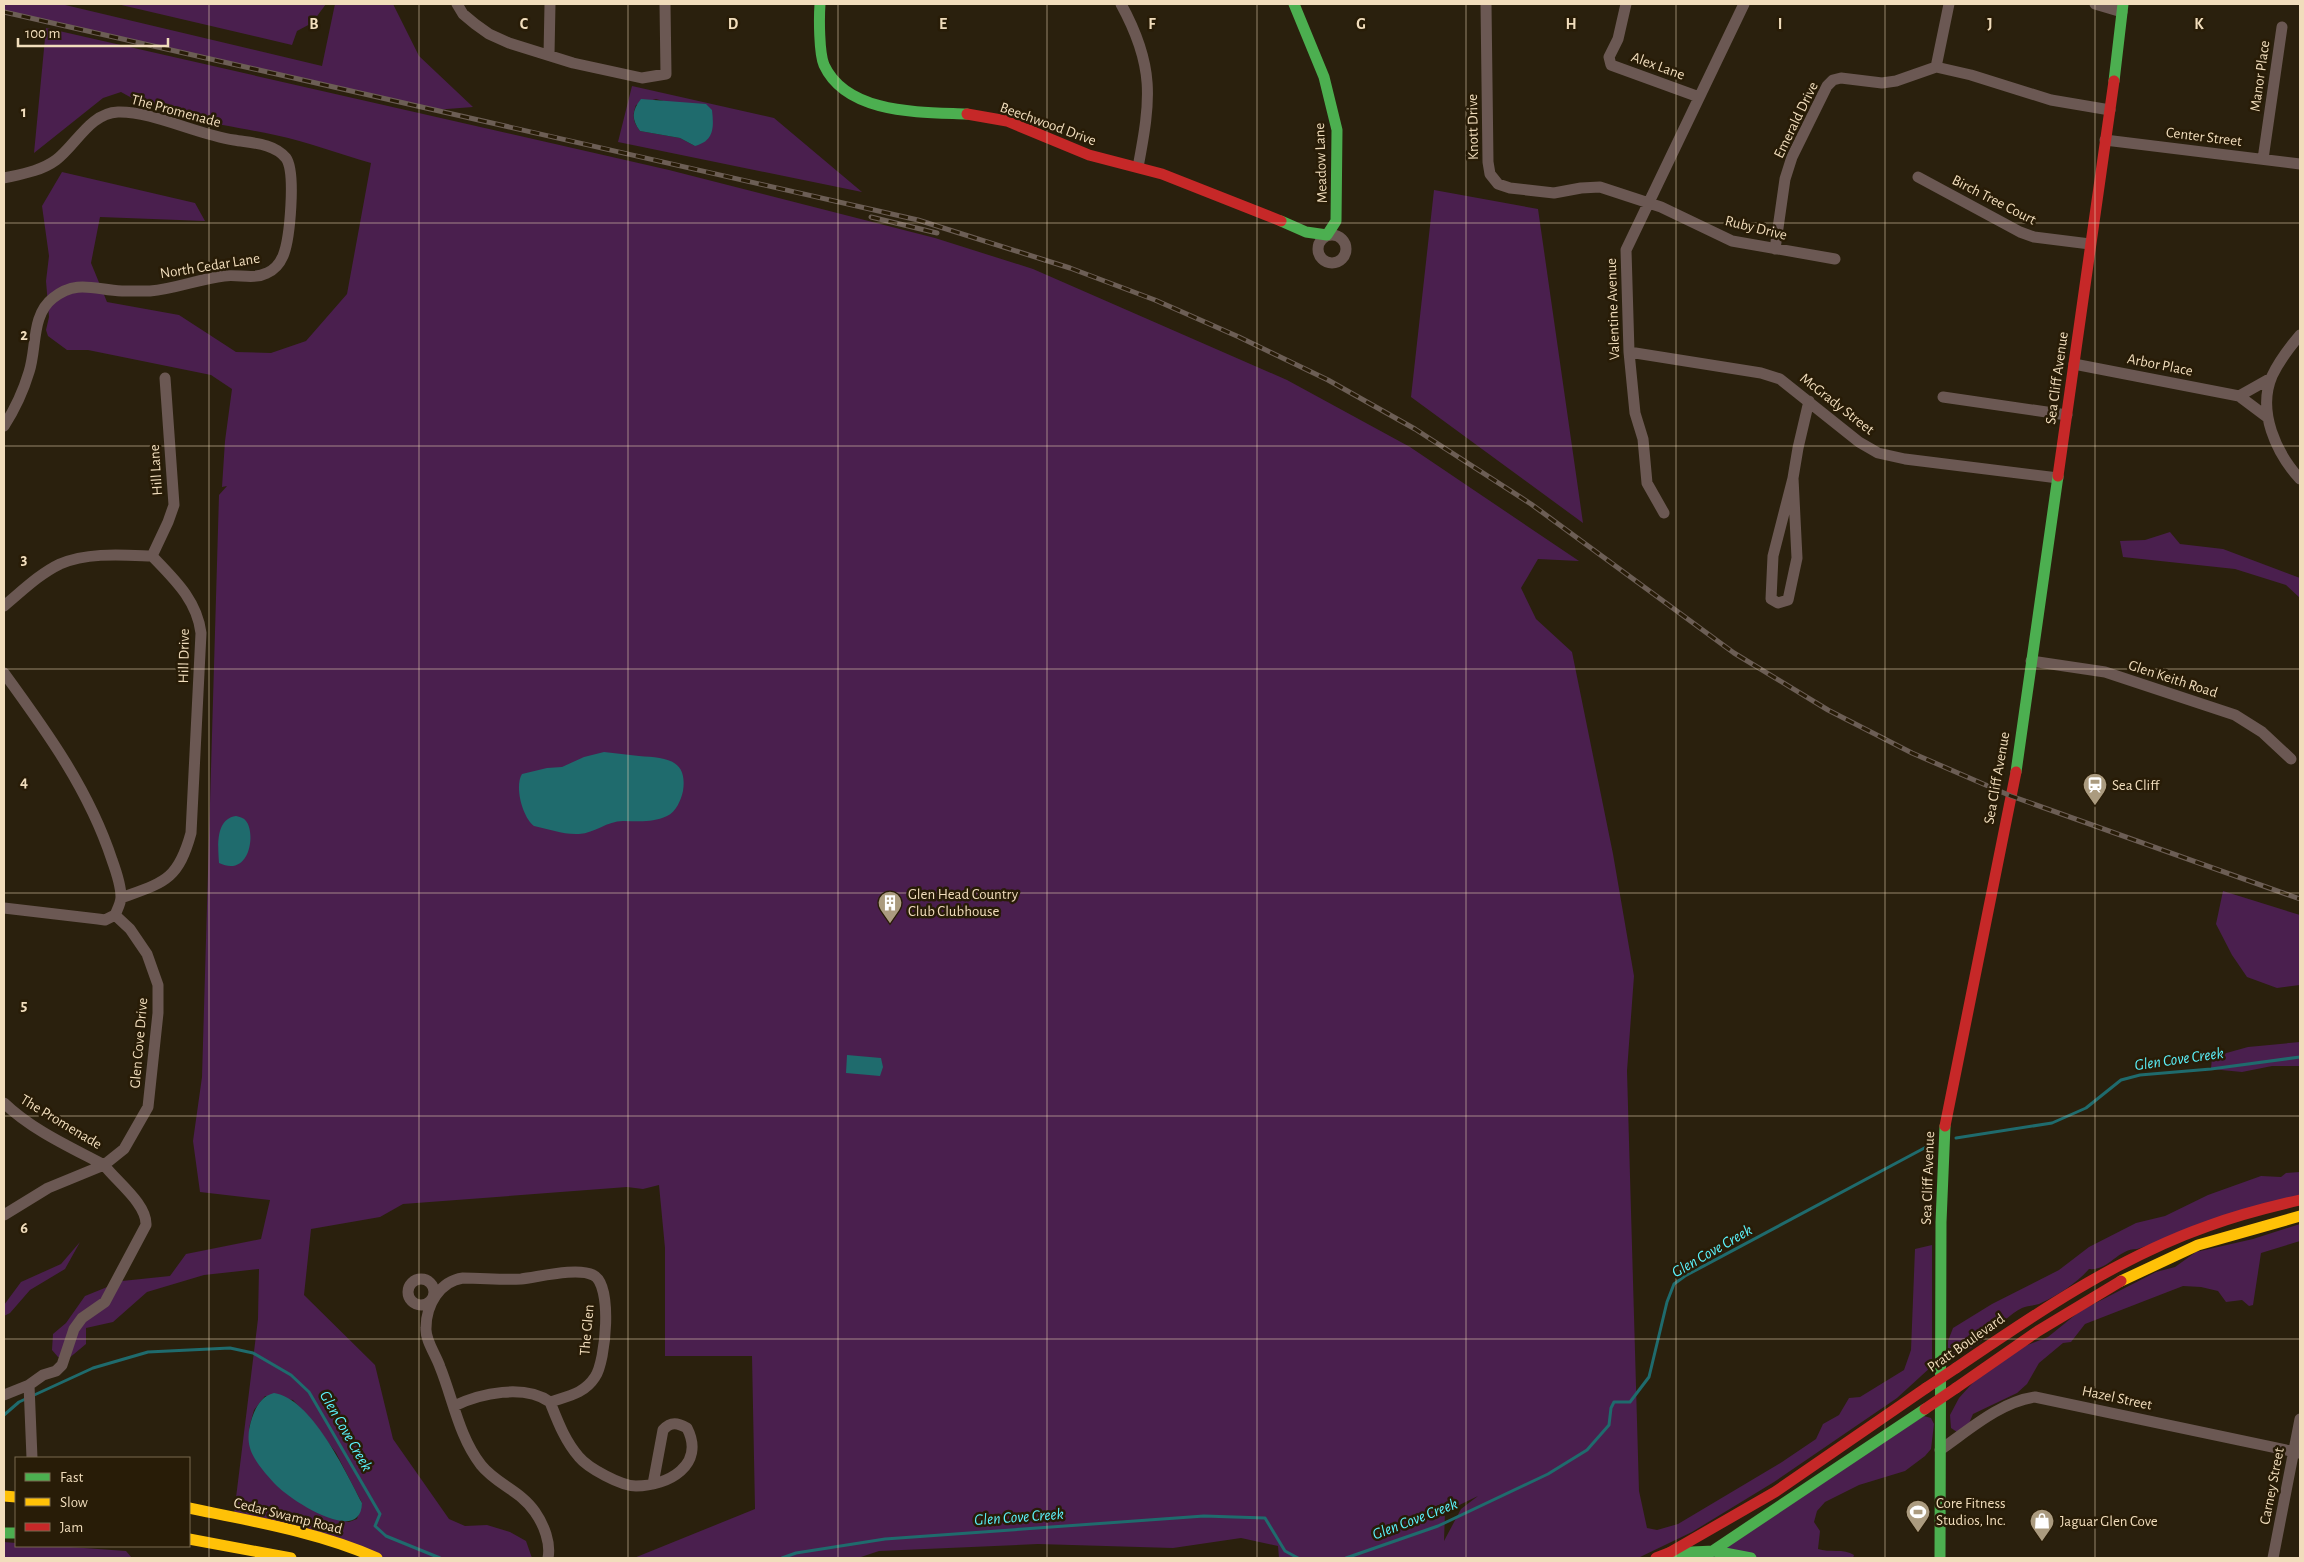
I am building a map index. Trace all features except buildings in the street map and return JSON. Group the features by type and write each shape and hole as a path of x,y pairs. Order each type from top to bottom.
{"street":[{"path":"457,4 463,14 489,34 509,43 573,63 642,78 666,74 665,4"},
{"path":"549,55 550,4"},
{"name":"Beechwood Drive","path":"820,4 819,24 824,65 838,85 852,96 866,102 911,111 972,114 1007,121 1089,156 1138,167 1207,190 1306,232 1327,235"},
{"path":"1121,4 1142,47 1147,76 1148,116 1138,167"},
{"name":"Meadow Lane","path":"1294,4 1324,77 1334,108 1337,130 1336,221 1327,235"},
{"name":"Knott Drive","path":"1486,4 1488,162 1490,174 1498,184 1541,193 1560,193 1581,188 1600,187 1647,204"},
{"name":"Alex Lane","path":"1626,4 1618,39 1609,57 1611,65 1699,97"},
{"name":"Valentine Avenue","path":"1664,513 1648,482 1643,439 1635,413 1629,352 1626,250 1744,4"},
{"path":"1949,4 1936,67 1971,75 2051,100 2110,110"},
{"path":"2095,4 2122,8"},
{"name":"Sea Cliff Avenue","path":"1940,1558 1944,1131 2016,771 2110,110 2122,8"},
{"name":"Manor Place","path":"2264,159 2282,27"},
{"name":"Emerald Drive","path":"1775,248 1785,179 1792,157 1826,86 1833,80 1841,78 1866,82 1896,81 1936,67"},
{"name":"The Promenade","path":"4,178 27,173 55,161 96,120 116,112 132,112 224,139 275,148 286,158 290,170"},
{"name":"Center Street","path":"2105,140 2300,164"},
{"name":"North Cedar Lane","path":"4,426 20,399 30,370 40,315 51,299 65,290 78,286 104,287 118,291 151,291 222,276 252,278 266,274 276,268 283,257 286,246 291,196 290,170"},
{"name":"Birch Tree Court","path":"1918,177 2020,232 2034,237 2090,244"},
{"name":"Ruby Drive","path":"1647,204 1661,207 1732,240 1835,259"},
{"path":"2300,335 2288,350 2271,378 2267,417 2278,446 2300,479"},
{"name":"McGrady Street","path":"1629,352 1761,373 1780,379 1810,401 1859,442 1878,453 1905,459 2058,478"},
{"name":"Arbor Place","path":"2074,364 2239,396 2267,417"},
{"name":"Hill Lane","path":"152,556 174,505 164,378"},
{"path":"2239,396 2271,378"},
{"path":"1943,397 2067,415"},
{"path":"1793,478 1797,558 1788,600 1778,603 1771,600 1773,556 1810,401"},
{"path":"4,606 41,576 60,564 115,554 152,556"},
{"name":"Hill Drive","path":"121,898 159,884 172,875 186,850 192,832 201,633 199,621 192,604 179,584 152,556"},
{"name":"Glen Keith Road","path":"2031,661 2105,672 2235,715 2262,732 2291,759"},
{"path":"4,673 77,779 106,842 121,898 115,915 105,920 4,908"},
{"name":"Glen Cove Drive","path":"4,1215 48,1188 104,1165 124,1149 148,1106 158,1013 158,984 147,954 130,929 115,915"},
{"name":"The Promenade","path":"4,1103 13,1112 62,1144 104,1165"},
{"path":"4,1395 29,1388 43,1375 56,1371 62,1365 74,1329 82,1318 105,1302 146,1225 146,1218 142,1209 104,1165"},
{"name":"Pratt Boulevard","path":"1669,1553 1775,1492 2028,1318 2082,1284 2132,1257 2178,1236 2233,1217 2300,1200"},
{"name":"Pratt Boulevard","path":"1702,1558 1956,1388 2037,1331 2090,1298 2139,1271 2184,1251 2237,1232 2300,1216"},
{"name":"The Glen","path":"548,1558 548,1537 535,1512 520,1495 491,1475 481,1465 464,1436 425,1329 433,1299 437,1292 455,1279 521,1279 578,1273 595,1275 604,1288 606,1309 604,1339 596,1376 582,1392 550,1402"},
{"path":"29,1388 32,1457"},
{"path":"454,1406 470,1398 503,1393 532,1394 550,1402 567,1440 580,1458 589,1466 612,1479 628,1485 653,1484 683,1471 688,1465 692,1448 687,1428 676,1423 663,1430 653,1484"},
{"name":"Hazel Street","path":"1940,1450 2006,1406 2019,1399 2035,1397 2297,1452"},
{"name":"Carney Street","path":"2273,1558 2297,1452 2300,1420"},
{"name":"Cedar Swamp Road","path":"190,1508 254,1521 352,1547 378,1558"},
{"path":"190,1539 219,1543 291,1558"},
{"path":"1656,1558 1669,1553 1714,1551 1751,1558"}],"shaded area":[{"path":"4,4 61,4 322,66 335,4 393,4 419,56 473,107 434,110 4,12"},
{"path":"117,4 326,4 312,23 297,31 292,45"},
{"path":"46,28 669,170 935,238 1033,269 1287,380 1410,447 1579,561 1538,559 1521,588 1536,619 1572,652 1613,854 1634,976 1627,1071 1639,1491 1647,1528 1657,1530 1678,1524 1782,1462 1816,1439 1823,1424 1839,1415 1849,1398 1860,1397 1904,1370 1911,1350 1915,1249 1932,1245 1932,1366 1897,1398 1774,1482 1692,1532 1638,1558 1279,1558 1278,1546 1241,1538 1173,1548 1038,1544 879,1551 858,1558 634,1558 755,1509 752,1356 665,1356 665,1248 659,1185 643,1189 627,1187 403,1204 380,1217 311,1229 304,1295 375,1365 393,1439 449,1519 465,1526 487,1525 510,1532 526,1541 532,1558 377,1558 234,1514 258,1319 259,1269 204,1275 147,1292 113,1322 86,1328 86,1344 68,1359 58,1357 52,1350 53,1334 66,1323 85,1296 122,1281 170,1276 186,1254 261,1239 270,1200 200,1192 193,1141 202,1077 219,495 227,486 222,487 225,441 232,389 211,375 88,350 67,350 48,336 46,330 49,317 46,281 49,256 42,206 62,172 195,203 205,221 100,217 91,263 107,302 179,315 236,352 271,353 306,341 347,294 371,163 287,138 176,115 157,109 121,92 103,98 34,153","holes":["265,1396 293,1400 314,1423 336,1453 362,1503 357,1519 349,1522 330,1518 249,1428 254,1410","1478,1496 1461,1509 1444,1541 1445,1512"]},
{"path":"632,86 774,118 862,192 618,142","holes":["656,99 667,102 695,146 680,138 640,131 638,128 634,119 636,105"]},
{"path":"1434,190 1538,209 1583,523 1411,397"},
{"path":"2170,532 2180,544 2223,549 2300,578 2300,598 2286,585 2235,569 2123,557 2120,541 2145,540"},
{"path":"2223,891 2300,915 2300,985 2277,988 2247,977 2232,955 2216,924"},
{"path":"2300,1042 2300,1066 2272,1066 2242,1072 2211,1069 2212,1057 2248,1047"},
{"path":"2300,1172 2300,1197 2124,1252 2102,1267 2089,1269 2073,1284 2054,1296 2039,1304 2027,1306 2013,1313 1978,1344 1968,1350 1948,1354 1948,1341 1953,1328 1992,1304 2059,1270 2089,1247 2136,1223 2165,1216 2208,1195 2261,1176 2281,1177 2286,1173"},
{"path":"2300,1224 2300,1241 2261,1253 2253,1305 2249,1306 2242,1300 2226,1302 2218,1291 2201,1287 2183,1286 2085,1324 2071,1342 2063,1343 2039,1363 2027,1384 2017,1393 1973,1414 1967,1428 1957,1432 1951,1428 1950,1415 1959,1398 1978,1377 2017,1349 2048,1337 2080,1311 2156,1272 2175,1267 2196,1252 2253,1239"},
{"path":"80,1242 65,1269 30,1290 10,1313 4,1316 4,1305 21,1282 61,1264"},
{"path":"1924,1416 1931,1418 1934,1424 1931,1449 1925,1456 1905,1471 1859,1485 1825,1502 1817,1511 1814,1522 1820,1531 1818,1549 1850,1553 1854,1555 1853,1558 1698,1558"},
{"path":"4,1542 15,1543 15,1547 70,1547 126,1551 132,1558 4,1558"}],"water":[{"path":"641,99 706,104 712,110 713,128 709,137 706,141 695,146 680,138 640,131 634,119 634,111"},
{"path":"604,752 665,759 678,766 684,780 683,791 675,809 667,816 656,820 617,822 579,834 562,833 534,826 530,822 523,809 519,794 522,774 547,768 562,767 584,757"},
{"path":"236,816 243,818 249,827 250,844 244,859 238,864 229,866 219,863 219,835 224,822"},
{"path":"847,1055 881,1058 883,1067 880,1076 846,1073"},
{"path":"274,1393 288,1398 301,1408 326,1438 337,1456 362,1503 359,1515 350,1521 325,1516 296,1501 277,1486 254,1458 249,1440 251,1421 255,1409 260,1402 266,1396"}],"waterway":[{"name":"Glen Cove Creek","path":"1956,1138 2052,1123 2086,1108 2121,1080 2140,1075 2211,1069 2300,1057"},
{"name":"Glen Cove Creek","path":"1346,1558 1438,1526 1548,1474 1587,1450 1609,1425 1611,1408 1614,1402 1630,1402 1649,1377 1667,1302 1674,1284 1685,1276 1930,1145"},
{"name":"Glen Cove Creek","path":"4,1415 19,1402 93,1368 148,1352 230,1348 253,1353 291,1375 309,1392 380,1514 375,1526 386,1536 440,1558"},
{"name":"Glen Cove Creek","path":"782,1558 796,1553 885,1539 1204,1516 1265,1518 1285,1551 1298,1558"}],"railway":[{"path":"4,12 918,220 1070,268 1155,300 1239,337 1328,380 1415,429 1531,504 1734,653 1828,710 1912,753 2011,796 2300,899"},
{"path":"871,217 937,233"}],"traffic: fast":[{"path":"820,4 822,60 835,81 850,93 867,102 887,108 929,113 967,114"},
{"path":"1281,221 1306,232 1327,235 1336,221 1337,130 1324,77 1294,4"},
{"path":"2114,81 2123,4"},
{"path":"2016,772 2058,476"},
{"path":"1940,1558 1941,1222 1945,1126"},
{"path":"1702,1558 1925,1409"},
{"path":"4,1533 15,1533"},
{"path":"1669,1553 1714,1551 1751,1558"}],"traffic: slow":[{"path":"2121,1281 2198,1245 2300,1216"},
{"path":"4,1496 15,1497"},
{"path":"190,1508 308,1534 377,1558"},
{"path":"190,1539 291,1558"}],"traffic: jam":[{"path":"2058,476 2114,81"},
{"path":"967,114 1007,121 1089,155 1162,174 1281,221"},
{"path":"1945,1126 2016,772"},
{"path":"1956,1368 2046,1308 2141,1254 2219,1222 2300,1200"},
{"path":"1956,1388 2038,1331 2121,1281"},
{"path":"1926,1388 1956,1368"},
{"path":"1656,1558 1669,1553 1775,1492 1926,1388"},
{"path":"1925,1409 1956,1388"}],"place":[{"name":"Sea Cliff","path":"2095,806"},
{"name":"Glen Head Country Club Clubhouse","path":"890,924"},
{"name":"Core Fitness Studios, Inc.","path":"1918,1533"},
{"name":"Jaguar Glen Cove","path":"2042,1542"}]}
